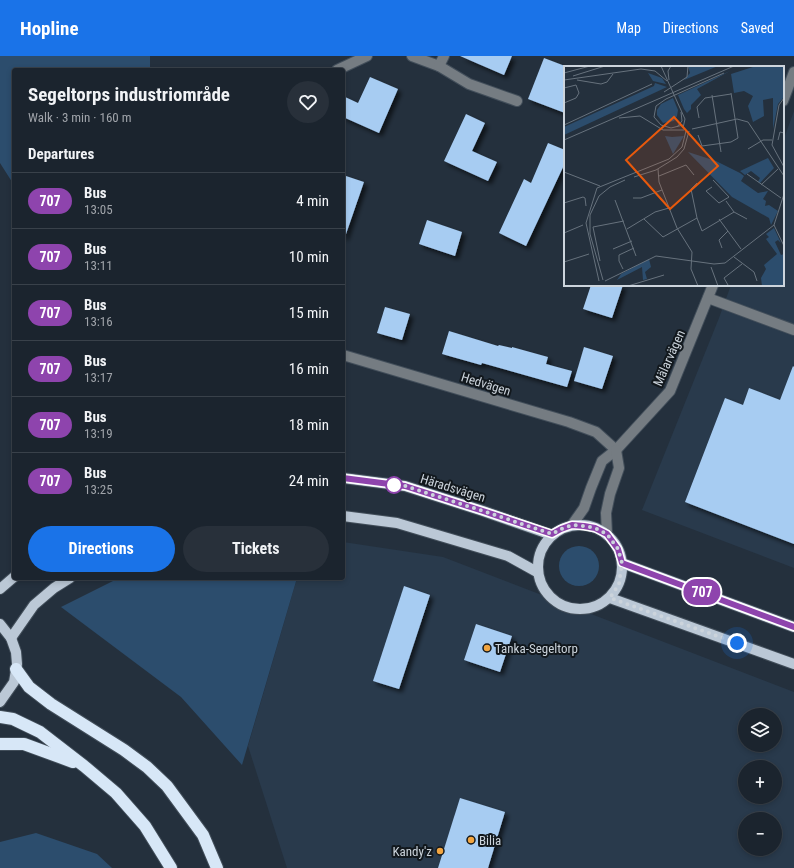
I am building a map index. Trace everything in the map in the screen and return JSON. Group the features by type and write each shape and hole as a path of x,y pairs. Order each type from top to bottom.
{"highway":[{"path":"16,669 29,687 51,704 130,754 147,767 167,786 203,835 217,868"},
{"path":"0,716 13,719 40,732 116,793 145,826 171,868"},
{"path":"0,744 24,744 84,766"}],"main road":[{"name":"Häradsvägen","path":"345,478 405,486 552,534"},
{"path":"345,516 397,523 508,556 537,572"},
{"path":"572,525 595,528 607,534 618,549 622,563 619,584 610,598 597,606 581,610 560,606 542,588 537,572 539,554 552,534 572,525"},
{"path":"622,563 794,627"},
{"path":"0,589 12,579"},
{"path":"11,638 34,605 54,588 67,580"},
{"path":"610,598 794,664"},
{"path":"0,624 11,638 16,652 17,664 14,682 0,702"}],"street":[{"path":"341,68 367,56"},
{"path":"412,56 439,66 469,84 517,101"},
{"path":"439,66 444,56"},
{"path":"784,98 794,72"},
{"name":"Mälarvägen","path":"572,525 584,508 602,461 616,450 670,391 713,286"},
{"path":"708,298 794,330"},
{"name":"Hedvägen","path":"345,356 569,422 596,432 616,450"},
{"path":"607,534 606,513 610,494 619,468 616,450"}],"shaded area":[{"path":"0,56 150,56 150,68 12,68 12,182 0,163"},
{"path":"794,111 794,568 642,510 731,286 784,286 784,138"},
{"path":"345,542 443,557 794,692 794,868 287,868 248,746 296,580 345,580"},
{"path":"583,546 590,549 596,555 599,566 598,574 590,583 583,586 575,586 568,583 560,574 559,562 562,555 571,547"},
{"path":"115,580 296,580 242,765 181,697 61,607"},
{"path":"36,833 97,854 112,868 0,868 0,842"}],"building":[{"path":"460,56 512,56 504,75"},
{"path":"544,58 565,66 564,113 528,99"},
{"path":"370,77 398,89 379,133 345,118 345,97 358,103"},
{"path":"466,114 485,123 472,151 497,162 488,181 444,161"},
{"path":"548,143 564,150 564,165 526,246 499,233 524,179 531,183"},
{"path":"345,176 364,182 345,237"},
{"path":"427,220 462,232 455,256 419,244"},
{"path":"591,286 623,286 612,318 583,309"},
{"path":"385,307 410,314 402,340 377,333"},
{"path":"449,331 498,346 512,347 548,357 546,364 572,371 567,387 482,363 481,365 442,354"},
{"path":"584,347 613,356 602,389 574,381"},
{"path":"793,366 794,544 685,502 725,398 743,405 749,388 780,400"},
{"path":"404,586 430,595 399,689 373,681"},
{"path":"476,624 512,636 500,672 464,660"},
{"name":"Bilia","path":"460,798 505,812 488,868 438,868"}],"bus line":[{"name":"707","path":"345,478 405,486 552,534 572,525 595,528 607,534 618,549 622,563 794,627"}],"place":[{"name":"Tanka-Segeltorp","path":"487,648"},
{"name":"Bilia","path":"471,840"},
{"name":"Kandy'z","path":"440,851"}],"route":[{"path":"394,485 389,484 405,486 552,534 572,525 595,528 607,534 618,549 622,563 619,584 610,598 737,643"}]}
